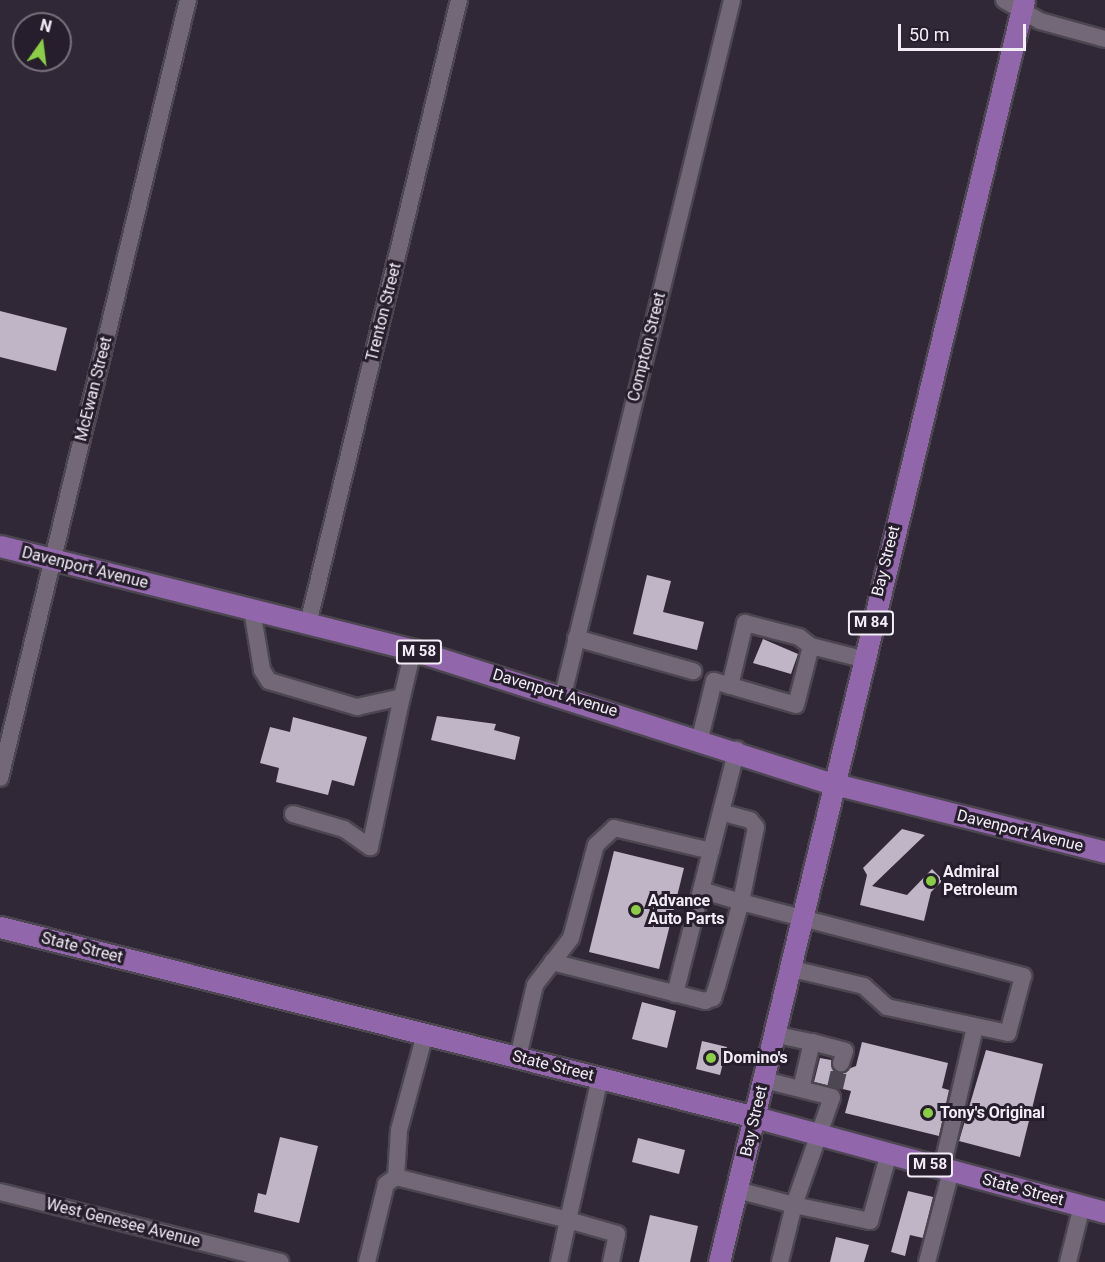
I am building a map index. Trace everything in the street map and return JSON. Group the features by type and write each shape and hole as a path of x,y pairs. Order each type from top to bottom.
{"main road":[{"name":"Bay Street","path":"719,1262 764,1080 831,783 1022,7"},
{"name":"Davenport Avenue","path":"0,546 413,650 737,749 831,783 1105,852"},
{"name":"State Street","path":"0,927 755,1117 1105,1212"}],"street":[{"name":"McEwan Street","path":"0,778 188,0"},
{"name":"Trenton Street","path":"308,624 459,0"},
{"name":"Compton Street","path":"563,695 732,0"},
{"path":"1004,0 1105,39"},
{"path":"252,610 262,670 269,681 357,707 402,697"},
{"path":"730,686 745,623 799,638 810,646 862,659"},
{"path":"576,639 693,671"},
{"path":"700,738 714,681 796,705 810,646"},
{"path":"293,814 344,829 370,847 413,650"},
{"path":"675,993 737,749"},
{"path":"552,962 705,1001 713,998 741,902 756,827 750,820 721,812"},
{"path":"518,1057 535,985 571,938 596,844 614,828 711,851"},
{"path":"701,890 1023,976 1008,1033 887,1007 864,986 788,968"},
{"path":"927,1262 975,1027"},
{"path":"396,1177 399,1130 425,1034"},
{"path":"773,1034 812,1042 843,1057"},
{"path":"801,1089 812,1042"},
{"path":"559,1262 600,1078"},
{"path":"764,1080 801,1089 833,1092 794,1205 780,1262"},
{"path":"737,1190 870,1221 889,1153"},
{"path":"367,1262 386,1184 396,1177 617,1234 610,1262"},
{"name":"West Genesee Avenue","path":"0,1192 222,1255 280,1262"},
{"path":"1068,1262 1082,1206"}],"building":[{"path":"0,311 67,328 56,371 0,357"},
{"path":"647,575 671,581 663,612 704,622 697,650 633,634"},
{"path":"763,639 798,654 791,674 753,663"},
{"path":"437,716 496,724 494,730 520,737 515,760 431,740"},
{"path":"293,717 367,737 354,786 332,780 328,795 276,782 279,768 260,763 270,727 290,732"},
{"path":"902,829 925,835 872,886 907,895 932,869 943,880 931,892 924,921 860,905 867,875 863,868"},
{"name":"Advance Auto Parts","path":"614,851 684,868 659,969 589,952"},
{"path":"642,1002 676,1011 667,1048 632,1039"},
{"name":"Domino's","path":"702,1041 727,1047 720,1075 696,1069"},
{"path":"862,1042 948,1063 942,1088 949,1090 939,1136 845,1113 851,1091 814,1082 820,1058 831,1060 838,1073 856,1066"},
{"path":"986,1050 1043,1064 1020,1157 959,1141"},
{"path":"280,1137 318,1146 299,1223 254,1212 258,1193 266,1195"},
{"path":"638,1138 685,1150 679,1174 632,1162"},
{"path":"908,1191 933,1197 923,1238 910,1235 905,1256 891,1252"},
{"path":"650,1215 698,1226 690,1262 639,1262"},
{"path":"836,1237 869,1245 864,1262 830,1262"}],"tunnel":[{"path":"835,1088 841,1063"}],"place":[{"name":"Admiral Petroleum","path":"931,881"},
{"name":"Advance Auto Parts","path":"636,910"},
{"name":"Domino's","path":"711,1058"},
{"name":"Tony's Original","path":"928,1113"}]}
